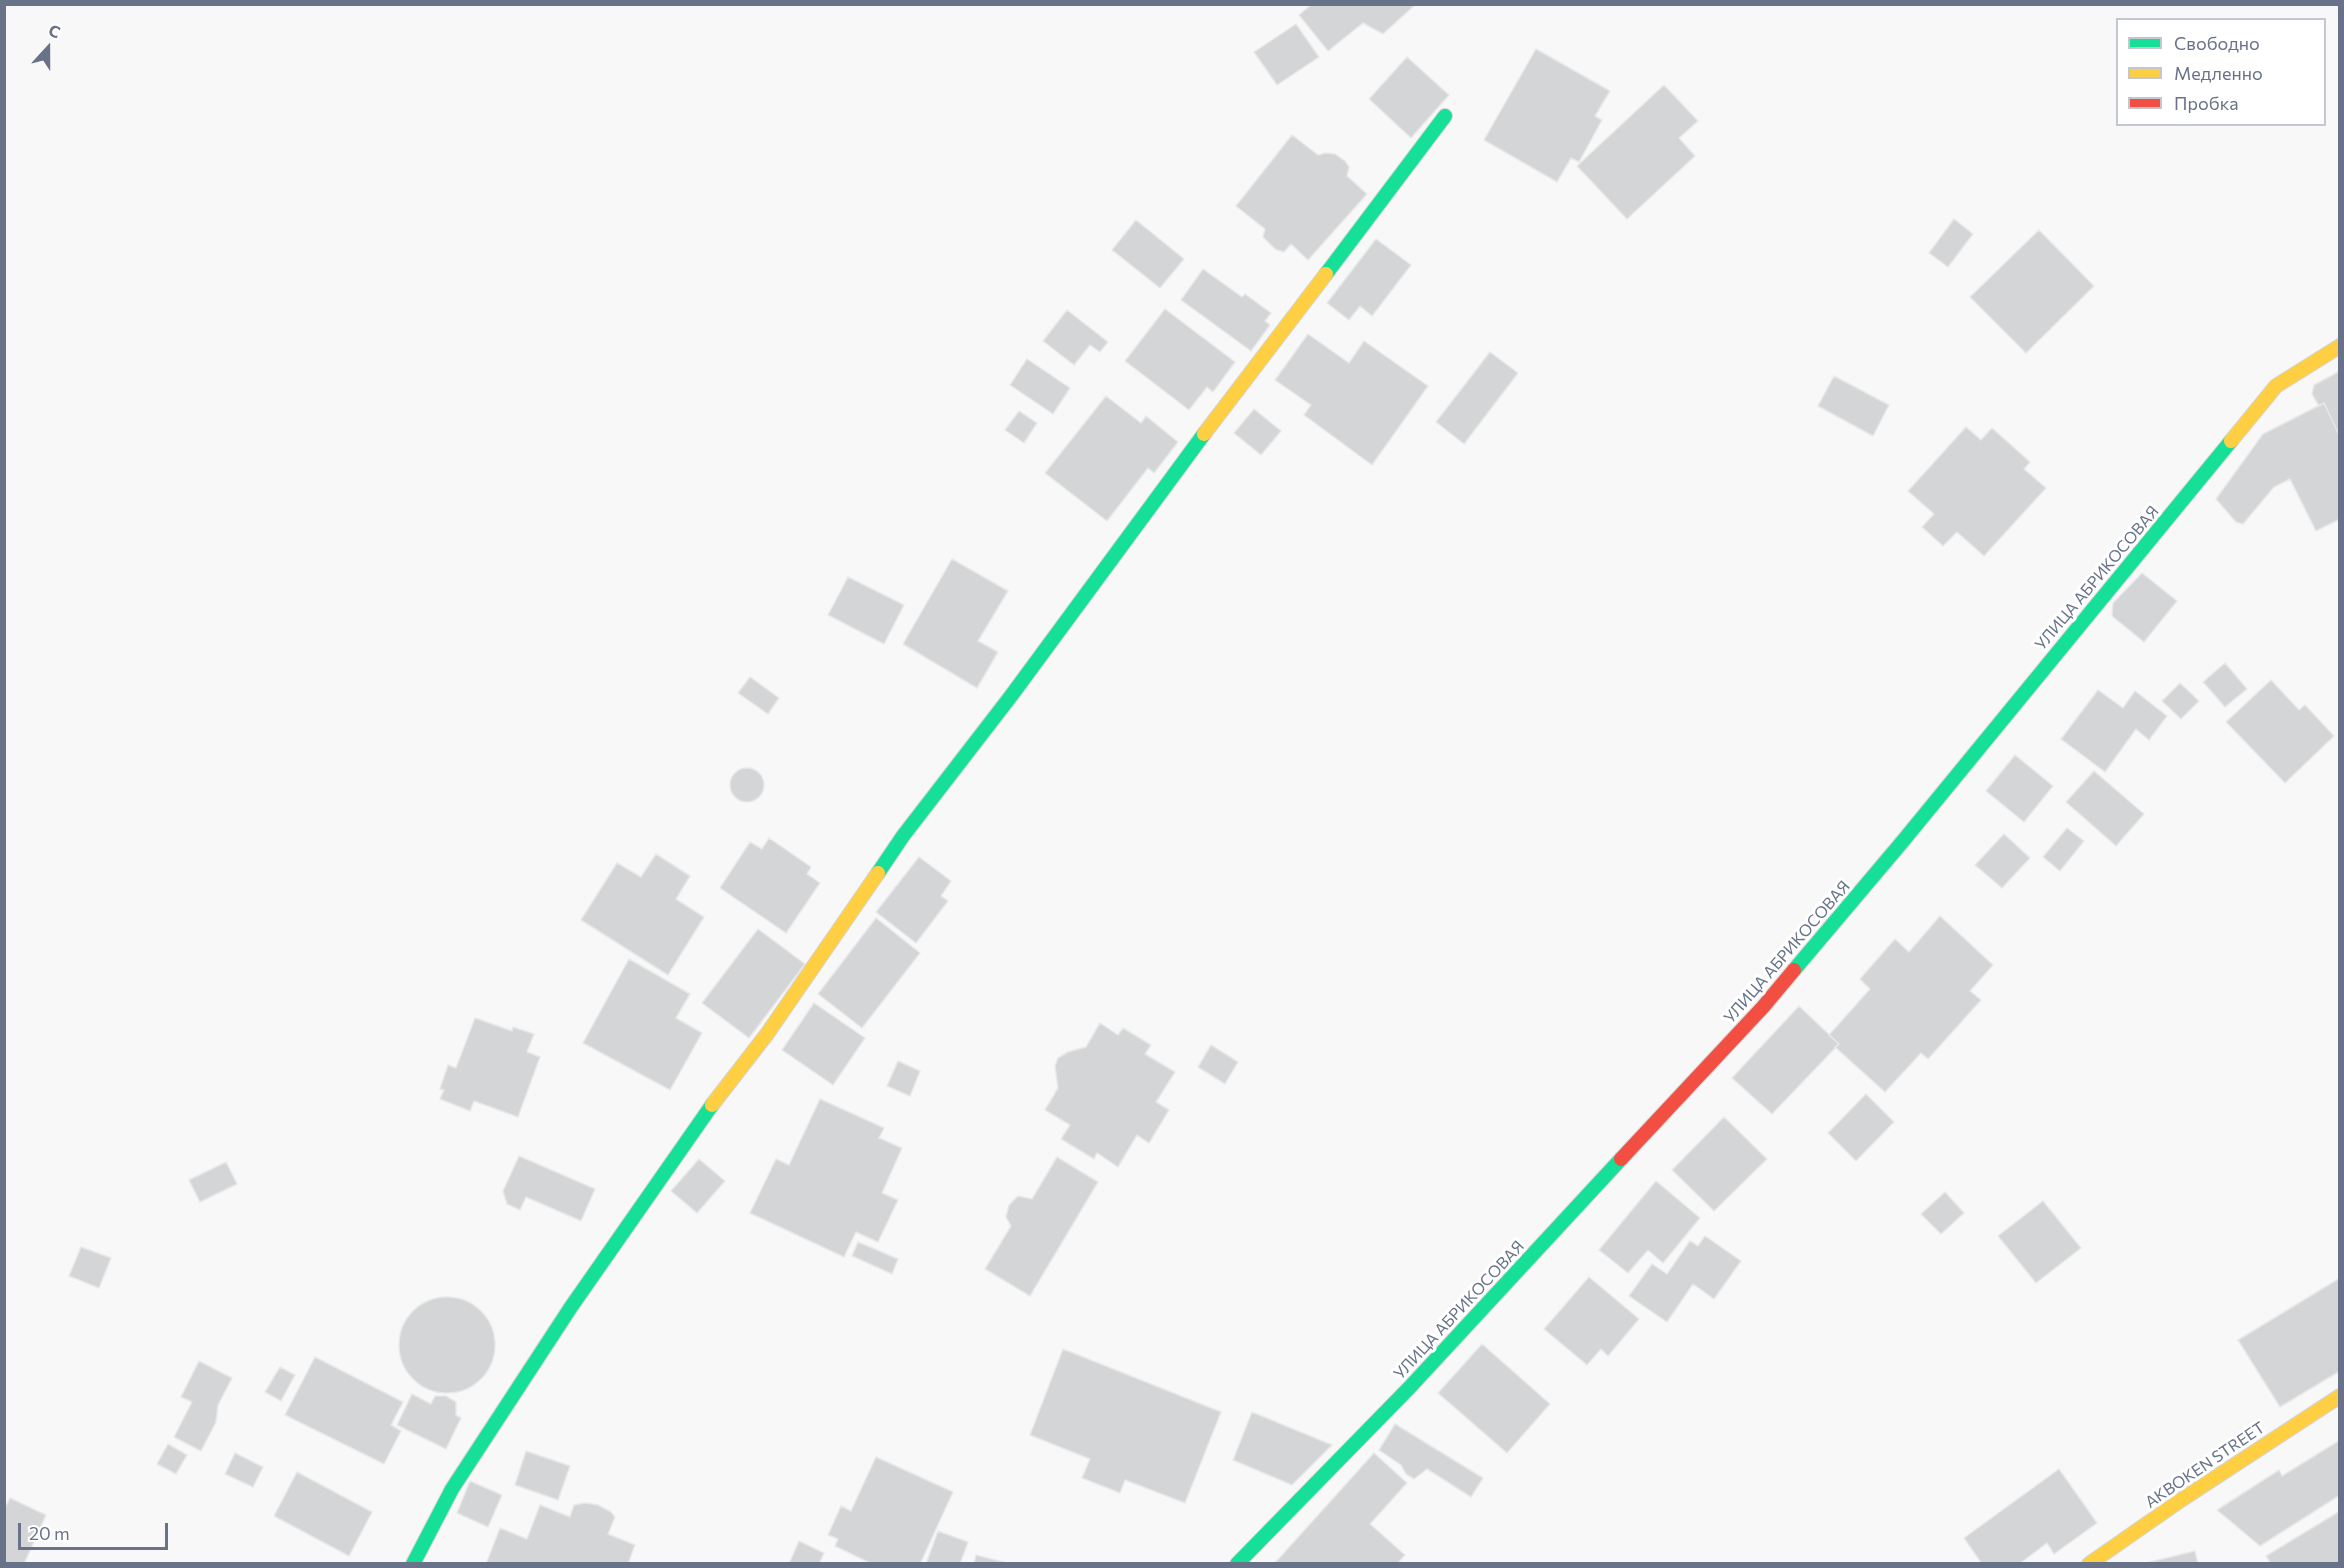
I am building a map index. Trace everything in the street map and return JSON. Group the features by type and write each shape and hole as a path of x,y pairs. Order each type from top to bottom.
{"street":[{"path":"413,1563 452,1489 571,1308 698,1123 767,1034 903,836 1011,696 1150,506 1445,116"},
{"name":"УЛИЦА АБРИКОСОВАЯ","path":"1237,1563 1410,1387 1763,1007 1903,842 2276,386 2340,346"},
{"name":"AKBOKEN STREET","path":"2090,1563 2181,1500 2340,1396"}],"building":[{"path":"1312,4 1416,4 1383,34 1363,23 1328,51 1299,15"},
{"path":"1296,24 1319,57 1277,85 1254,52"},
{"path":"1536,49 1610,91 1595,116 1602,120 1579,162 1571,158 1557,182 1484,140"},
{"path":"1407,57 1449,95 1411,138 1369,99"},
{"path":"1664,85 1698,121 1679,138 1695,156 1627,219 1577,166"},
{"path":"1292,135 1318,155 1335,154 1345,161 1349,167 1347,176 1367,194 1308,260 1291,244 1284,252 1275,249 1263,237 1265,229 1236,206"},
{"path":"1954,219 1973,234 1948,267 1929,253"},
{"path":"1136,220 1184,259 1160,288 1112,250"},
{"path":"2039,230 2094,286 2026,353 1970,297"},
{"path":"1376,239 1411,265 1372,316 1360,306 1349,320 1327,303"},
{"path":"1203,269 1242,297 1245,294 1271,313 1265,321 1270,325 1251,351 1181,300"},
{"path":"1165,309 1235,362 1213,392 1207,387 1189,410 1125,361"},
{"path":"1067,310 1108,342 1100,352 1090,345 1074,365 1043,341"},
{"path":"1308,334 1349,363 1364,341 1428,386 1372,465 1304,415 1311,405 1275,380"},
{"path":"1490,352 1518,373 1464,444 1436,422"},
{"path":"1027,359 1070,388 1053,414 1010,385"},
{"path":"2340,371 2340,437 2324,403 2319,406 2312,394 2314,385"},
{"path":"1834,376 1889,405 1873,436 1818,406"},
{"path":"1106,396 1141,423 1146,416 1178,442 1154,473 1148,468 1107,521 1045,473"},
{"path":"2324,403 2340,437 2340,519 2316,531 2290,479 2274,487 2243,524 2236,522 2216,499 2263,434"},
{"path":"1254,409 1281,431 1261,455 1234,433"},
{"path":"1019,411 1037,423 1024,443 1005,430"},
{"path":"1966,427 1981,440 1992,428 2030,462 2024,469 2046,488 1984,556 1957,532 1943,546 1922,527 1934,514 1908,491"},
{"path":"952,559 1008,591 978,641 998,652 977,688 903,644"},
{"path":"2142,573 2177,601 2144,642 2112,616 2113,603"},
{"path":"848,577 904,605 884,644 828,615"},
{"path":"2225,663 2247,689 2225,707 2203,682"},
{"path":"750,677 779,698 768,714 738,693"},
{"path":"2271,680 2299,710 2305,705 2334,736 2285,783 2226,722"},
{"path":"2180,683 2199,701 2181,719 2162,701"},
{"path":"2098,690 2123,708 2135,691 2167,716 2149,740 2136,729 2105,772 2061,739"},
{"path":"2015,755 2053,786 2024,822 1986,791"},
{"path":"747,768 759,773 764,785 759,797 747,802 735,797 730,785 735,773"},
{"path":"2094,771 2144,814 2116,846 2066,802"},
{"path":"2067,828 2084,841 2060,871 2043,857"},
{"path":"2004,834 2030,858 2002,888 1975,865"},
{"path":"769,838 811,867 807,874 820,883 786,933 720,888 750,842 762,849"},
{"path":"656,854 690,876 676,899 704,917 668,975 581,920 617,863 641,877"},
{"path":"919,857 951,881 941,896 948,901 916,943 876,912"},
{"path":"1940,916 1993,965 1970,991 1981,1000 1928,1059 1921,1053 1885,1092 1835,1047 1839,1044 1829,1035 1870,989 1860,979 1895,939 1909,952"},
{"path":"876,918 920,953 862,1028 818,994"},
{"path":"758,929 805,964 749,1038 702,1003"},
{"path":"629,959 690,994 676,1018 702,1033 670,1090 583,1043"},
{"path":"814,1003 865,1038 833,1085 782,1050"},
{"path":"1799,1006 1839,1044 1772,1114 1732,1078"},
{"path":"475,1018 512,1031 513,1027 534,1034 527,1052 540,1057 518,1117 474,1101 470,1111 440,1099 444,1090 440,1089 448,1065 456,1068"},
{"path":"1100,1023 1118,1035 1123,1028 1151,1045 1145,1054 1175,1072 1156,1102 1169,1110 1149,1143 1137,1135 1118,1167 1097,1153 1094,1159 1061,1139 1070,1125 1045,1110 1058,1088 1055,1066 1058,1058 1068,1052 1086,1047"},
{"path":"1211,1045 1238,1062 1225,1084 1198,1067"},
{"path":"898,1061 920,1071 910,1096 887,1086"},
{"path":"1866,1094 1894,1122 1856,1161 1828,1133"},
{"path":"820,1099 884,1128 879,1138 902,1148 882,1193 898,1200 878,1242 856,1232 844,1257 750,1213 776,1159 789,1165"},
{"path":"1724,1117 1767,1159 1714,1211 1672,1170"},
{"path":"519,1156 595,1189 581,1221 526,1197 520,1210 507,1204 503,1191"},
{"path":"1057,1157 1098,1182 1030,1296 985,1269 1011,1226 1006,1217 1009,1205 1018,1196 1032,1199"},
{"path":"699,1159 725,1181 697,1213 671,1191"},
{"path":"226,1162 237,1184 200,1202 189,1180"},
{"path":"1656,1181 1700,1218 1663,1263 1648,1250 1628,1273 1599,1250"},
{"path":"1945,1192 1964,1213 1941,1234 1921,1214"},
{"path":"2043,1201 2081,1248 2036,1283 1998,1236"},
{"path":"1705,1236 1741,1261 1714,1299 1693,1284 1667,1322 1629,1296 1652,1264 1667,1274 1690,1241 1698,1246"},
{"path":"858,1242 898,1259 892,1274 852,1256"},
{"path":"81,1247 111,1258 99,1288 69,1276"},
{"path":"1589,1277 1639,1319 1608,1356 1601,1349 1587,1365 1544,1329"},
{"path":"2340,1278 2340,1371 2280,1407 2238,1340"},
{"path":"447,1297 465,1301 481,1311 491,1327 495,1345 491,1363 481,1379 465,1389 447,1393 429,1389 413,1379 403,1363 399,1345 403,1327 413,1311 429,1301"},
{"path":"1482,1344 1550,1404 1507,1453 1438,1393"},
{"path":"1063,1349 1221,1412 1185,1503 1125,1480 1120,1493 1082,1478 1090,1459 1030,1435"},
{"path":"315,1357 403,1402 391,1425 401,1431 384,1464 285,1415"},
{"path":"199,1361 232,1378 218,1405 216,1422 201,1451 174,1437 192,1402 181,1397"},
{"path":"280,1367 295,1375 281,1401 265,1392"},
{"path":"412,1394 431,1404 435,1396 446,1396 456,1402 456,1415 461,1418 446,1449 397,1425"},
{"path":"1252,1412 1332,1445 1292,1485 1233,1460"},
{"path":"1395,1424 1483,1478 1471,1497 1427,1469 1414,1479 1406,1474 1401,1465 1379,1450"},
{"path":"2340,1440 2340,1495 2260,1546 2217,1510 2279,1470 2282,1476"},
{"path":"168,1444 187,1455 176,1474 157,1464"},
{"path":"526,1451 570,1466 558,1500 515,1485"},
{"path":"235,1453 263,1467 253,1487 225,1474"},
{"path":"1374,1453 1407,1483 1370,1524 1405,1555 1397,1564 1274,1564"},
{"path":"876,1457 953,1492 920,1564 872,1564 835,1546 838,1539 828,1535 841,1506 851,1511"},
{"path":"2059,1469 2097,1523 2054,1554 2047,1543 2019,1564 1982,1564 1964,1538"},
{"path":"297,1472 372,1512 349,1556 274,1516"},
{"path":"470,1481 502,1495 488,1527 457,1513"},
{"path":"10,1498 46,1515 24,1564 4,1564 4,1510"},
{"path":"585,1503 598,1505 611,1512 615,1517 608,1534 635,1545 628,1564 486,1564 500,1528 527,1539 540,1505 570,1517 574,1505"},
{"path":"2340,1511 2340,1564 2271,1564 2266,1556"},
{"path":"938,1531 968,1542 960,1564 926,1564"},
{"path":"799,1541 824,1553 819,1564 789,1564"},
{"path":"2195,1551 2198,1564 2146,1564 2146,1563"},
{"path":"976,1555 1011,1564 974,1564"}],"traffic: fast":[{"path":"1326,274 1445,116"},
{"path":"878,873 903,836 1011,696 1204,434"},
{"path":"1794,970 1903,841 2231,441"},
{"path":"413,1564 452,1489 571,1307 712,1105"},
{"path":"1237,1564 1410,1387 1621,1159"}],"traffic: slow":[{"path":"1204,434 1326,274"},
{"path":"2231,441 2276,386 2340,346"},
{"path":"712,1105 767,1034 878,873"},
{"path":"2089,1564 2181,1500 2340,1396"}],"traffic: jam":[{"path":"1621,1159 1763,1007 1794,970"}]}
